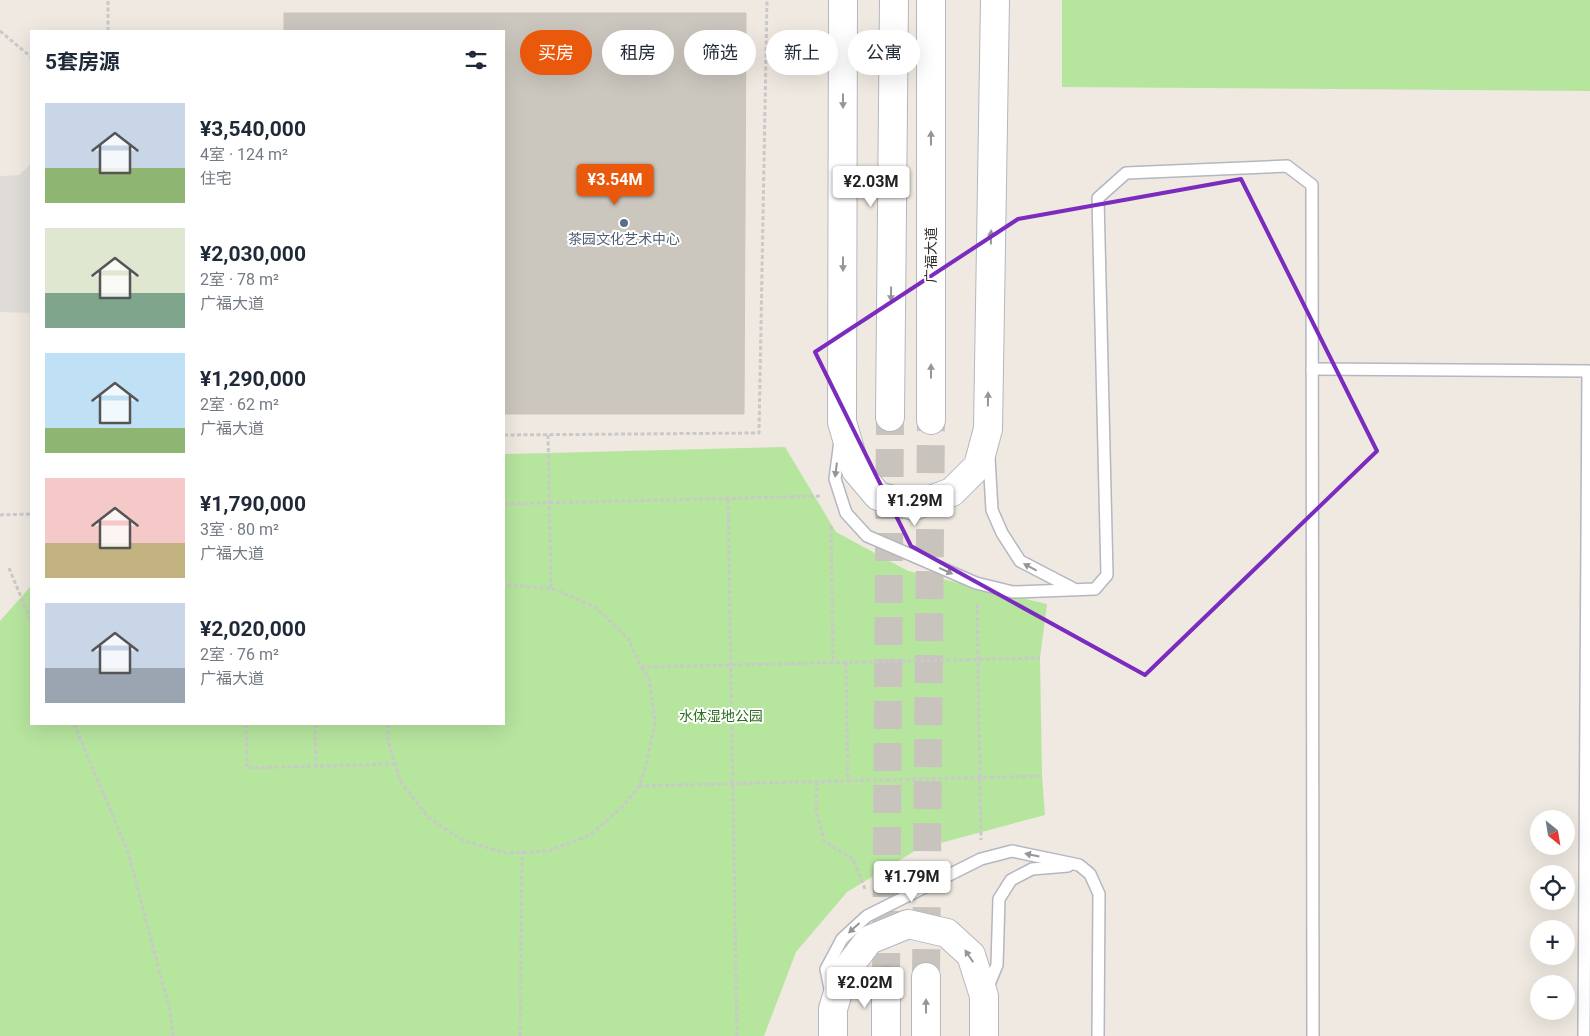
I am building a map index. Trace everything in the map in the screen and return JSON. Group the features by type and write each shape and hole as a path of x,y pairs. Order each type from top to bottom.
{"main road":[{"path":"843,0 842,422 856,470 878,496 914,506 952,492 978,466 988,429 994,0"},
{"path":"890,417 894,0"},
{"name":"广福大道","path":"931,0 931,420"},
{"path":"833,1036 834,1009 844,973 869,940 908,924 947,933 971,955 984,996 984,1036"},
{"path":"926,977 926,1036"},
{"path":"886,981 886,1036"}],"lane":[{"path":"842,422 835,479 836,496 846,513 867,536 976,583 1014,592 1095,589 1107,575 1098,198 1126,172 1287,166 1312,185 1314,1036"},
{"path":"1312,369 1588,371 1584,1036"},
{"path":"988,429 992,510 1002,533 1020,561 1074,589"},
{"path":"834,1009 826,969 842,939 867,916 981,859 1012,850 1079,865 1090,874 1100,894 1098,1036"},
{"path":"984,996 997,965 999,899 1011,880 1032,869 1079,865"}],"path":[{"path":"108,0 108,30"},
{"path":"505,435 759,433 768,0"},
{"path":"0,31 30,56"},
{"path":"548,435 551,589"},
{"path":"505,504 836,496 833,663"},
{"path":"728,498 738,1036"},
{"path":"0,515 30,514"},
{"path":"9,568 30,619"},
{"path":"976,583 981,859"},
{"path":"388,725 388,741 401,782 428,817 464,841 506,853 549,851 590,835 624,805 639,786 646,766 655,722 649,678 641,667 628,638 595,607 554,589 509,585 505,587"},
{"path":"641,667 1040,658"},
{"path":"846,663 848,781"},
{"path":"74,725 128,852 170,1011 173,1036"},
{"path":"246,725 247,768 395,764"},
{"path":"315,725 316,767"},
{"path":"639,786 1042,776"},
{"path":"817,781 816,810 824,842 852,858 865,889"},
{"path":"520,1036 522,852"}],"highlighted area":[{"path":"1241,179 1377,451 1145,675 911,546 815,352 1018,219"}],"green space":[{"path":"1062,0 1590,0 1590,91 1062,87"},
{"name":"水体湿地公园","path":"785,447 836,532 908,571 1047,604 1040,658 1042,776 1045,815 918,849 847,892 796,952 764,1036 0,1036 0,621 30,587 30,725 505,725 505,454"}],"shaded area":[{"path":"30,165 30,313 0,312 0,176 19,175"}],"building":[{"name":"茶园文化艺术中心","path":"284,13 746,13 746,30 684,30 684,75 746,75 744,414 505,414 505,30 284,30"}],"tunnel":[{"path":"886,981 890,417"},
{"path":"926,977 931,420"}],"place":[{"name":"茶园文化艺术中心","path":"624,223"}]}
